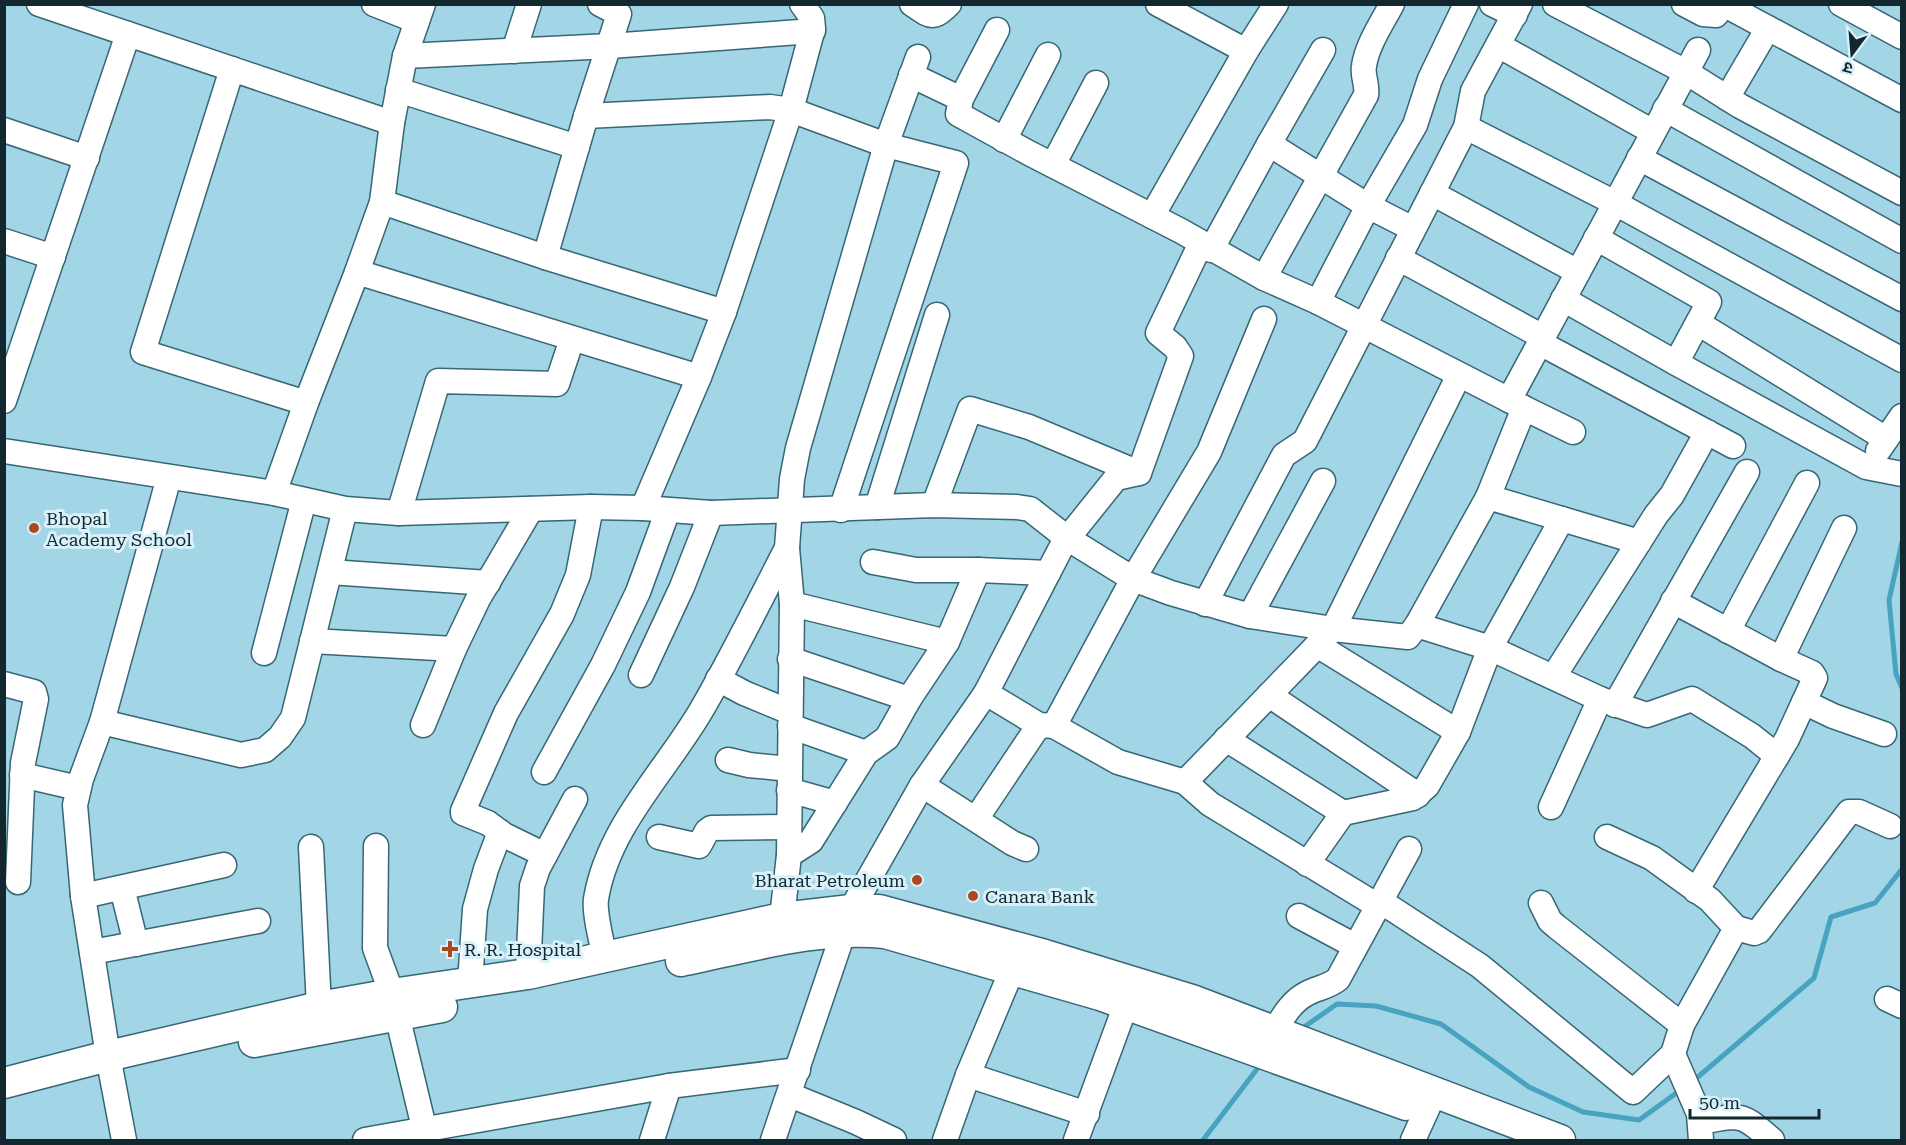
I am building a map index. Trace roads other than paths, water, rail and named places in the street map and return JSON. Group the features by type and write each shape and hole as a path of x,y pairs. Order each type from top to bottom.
{"main road":[{"path":"4,1100 110,1064 319,1007 395,1004 599,978 801,937 879,910 1046,955 1130,994 1282,1059 1560,1140"},
{"path":"4,1083 110,1064 158,1061 395,1004 470,983 528,974 782,918 848,921 861,931 891,934 1100,995 1130,994 1192,1000 1274,1031 1430,1103 1502,1140"}],"street":[{"path":"39,4 392,123"},
{"path":"274,494 382,202 398,90 405,56 420,13 374,4"},
{"path":"514,51 529,4"},
{"path":"545,257 586,116 619,14 600,4"},
{"path":"643,508 724,312 790,110 813,31 812,18 802,4"},
{"path":"912,4 930,16 938,15 949,4"},
{"path":"1158,4 1246,51"},
{"path":"1152,216 1246,51 1276,4"},
{"path":"1264,278 1366,94 1364,65 1392,4"},
{"path":"1318,302 1368,206 1415,125 1430,80 1466,4"},
{"path":"1204,604 1284,455 1305,441 1466,127 1473,91 1518,10 1492,4"},
{"path":"1555,4 1686,72 1727,98 1902,193"},
{"path":"1684,4 1703,14 1716,15 1725,5 1902,100"},
{"path":"1841,4 1902,37"},
{"path":"1727,98 1768,28"},
{"path":"998,30 961,99 958,114 1264,278 1318,302 1573,432"},
{"path":"405,56 610,46 813,31"},
{"path":"4,400 128,34"},
{"path":"1498,45 1653,132"},
{"path":"1139,473 1181,356 1175,347 1158,333 1206,246 1269,144 1323,50"},
{"path":"4,451 274,494 345,509 399,513 591,507 711,513 877,507 1017,507 1030,509 1067,538 1133,579 1204,604 1325,637 1408,637 1417,625 1488,497 1517,404 1541,340 1698,50"},
{"path":"1004,140 1048,55"},
{"path":"782,918 789,855 792,604 787,548 792,479 798,448 886,145 914,66 961,99"},
{"path":"232,69 143,352 306,403"},
{"path":"1053,165 1096,83"},
{"path":"398,90 577,147"},
{"path":"586,116 770,107 790,110 886,145 956,163 841,510"},
{"path":"1665,109 1902,241"},
{"path":"1466,127 1615,203 1902,360"},
{"path":"4,130 87,158"},
{"path":"1269,144 1368,206 1413,229"},
{"path":"1639,158 1902,299"},
{"path":"1432,193 1578,272"},
{"path":"382,202 545,257 724,312"},
{"path":"1596,238 1708,302 1676,363"},
{"path":"4,240 53,257"},
{"path":"1398,258 1733,446"},
{"path":"357,272 699,377"},
{"path":"1563,299 1866,467 1901,474"},
{"path":"877,507 937,315"},
{"path":"976,819 1047,725 1209,452 1264,319"},
{"path":"1698,323 1886,439"},
{"path":"399,513 438,381 557,384 572,339"},
{"path":"1185,782 1325,637 1459,375"},
{"path":"933,506 969,410 1029,428 1139,473"},
{"path":"1866,467 1902,416"},
{"path":"1554,676 1639,542 1672,495 1707,432"},
{"path":"1551,807 1607,702 1673,601 1747,472"},
{"path":"773,1140 848,921 922,785 986,693 1067,538 1116,478 1139,473"},
{"path":"124,1140 83,896 75,806 78,788 102,723 169,477"},
{"path":"1250,616 1323,481"},
{"path":"1728,631 1807,483"},
{"path":"1488,497 1639,542"},
{"path":"264,653 304,500"},
{"path":"545,855 463,811 506,713 562,614 578,575 591,507"},
{"path":"102,723 242,755 265,750 280,737 293,718 345,509"},
{"path":"423,725 454,649 488,583 531,509"},
{"path":"544,772 603,665 638,592 668,510"},
{"path":"641,675 682,587 711,513"},
{"path":"1226,739 1343,813 1400,802 1418,795 1427,786 1458,732 1490,648 1562,519"},
{"path":"1781,659 1844,528"},
{"path":"604,958 596,902 605,864 641,798 701,710 787,548"},
{"path":"873,562 916,570 1048,573"},
{"path":"789,855 811,841 866,753 887,738 909,699 947,642 978,570"},
{"path":"330,572 488,583"},
{"path":"1673,601 1781,659 1814,674 1814,681 1777,756 1696,891"},
{"path":"792,604 947,642"},
{"path":"1417,625 1490,648 1607,702 1647,715 1692,699 1752,736 1777,756"},
{"path":"1325,637 1458,732"},
{"path":"312,641 454,649"},
{"path":"790,659 909,699"},
{"path":"718,679 790,719 866,753"},
{"path":"4,684 28,689 34,692 36,699 23,763 18,882"},
{"path":"986,693 1118,762 1185,782 1210,804 1373,903 1380,903 1480,966 1633,1092 1673,1054 1682,1025 1736,928"},
{"path":"1269,694 1418,795"},
{"path":"1804,702 1839,719 1884,734"},
{"path":"728,760 789,779 835,803"},
{"path":"22,775 78,788"},
{"path":"922,785 1012,843 1026,849"},
{"path":"528,974 530,895 534,877 575,799"},
{"path":"1607,837 1652,858 1710,900 1736,928 1754,933 1759,931 1849,812 1859,812 1890,826"},
{"path":"1307,864 1343,813"},
{"path":"658,837 699,846 711,828 788,827"},
{"path":"470,983 475,909 486,869 500,832"},
{"path":"376,846 375,948 395,1004 426,1135"},
{"path":"311,847 319,1007"},
{"path":"1274,1031 1298,999 1338,979 1408,849"},
{"path":"83,896 224,865"},
{"path":"122,888 136,944"},
{"path":"1541,903 1550,921 1682,1025"},
{"path":"1299,916 1355,946"},
{"path":"92,952 258,921"},
{"path":"952,1139 968,1075 1012,970"},
{"path":"1076,1140 1130,994"},
{"path":"1673,1054 1700,1125 1734,1116 1741,1117 1750,1121 1772,1140"},
{"path":"365,1140 426,1135 669,1086 798,1070"},
{"path":"968,1075 1087,1114"},
{"path":"652,1140 669,1086"},
{"path":"790,1095 853,1131 894,1140"},
{"path":"1413,1140 1430,1103"}],"waterway":[{"path":"1902,542 1889,600 1896,674 1902,688"},
{"path":"1692,1082 1814,978 1831,917 1875,903 1902,869"},
{"path":"1304,1027 1337,1004 1376,1006 1441,1024 1529,1087 1583,1112 1639,1120 1682,1089"},
{"path":"1203,1140 1257,1069"}],"place":[{"name":"Bhopal Academy School","path":"34,528"},
{"name":"Bharat Petroleum","path":"917,880"},
{"name":"Canara Bank","path":"973,896"},
{"name":"R. R. Hospital","path":"450,949"}]}
